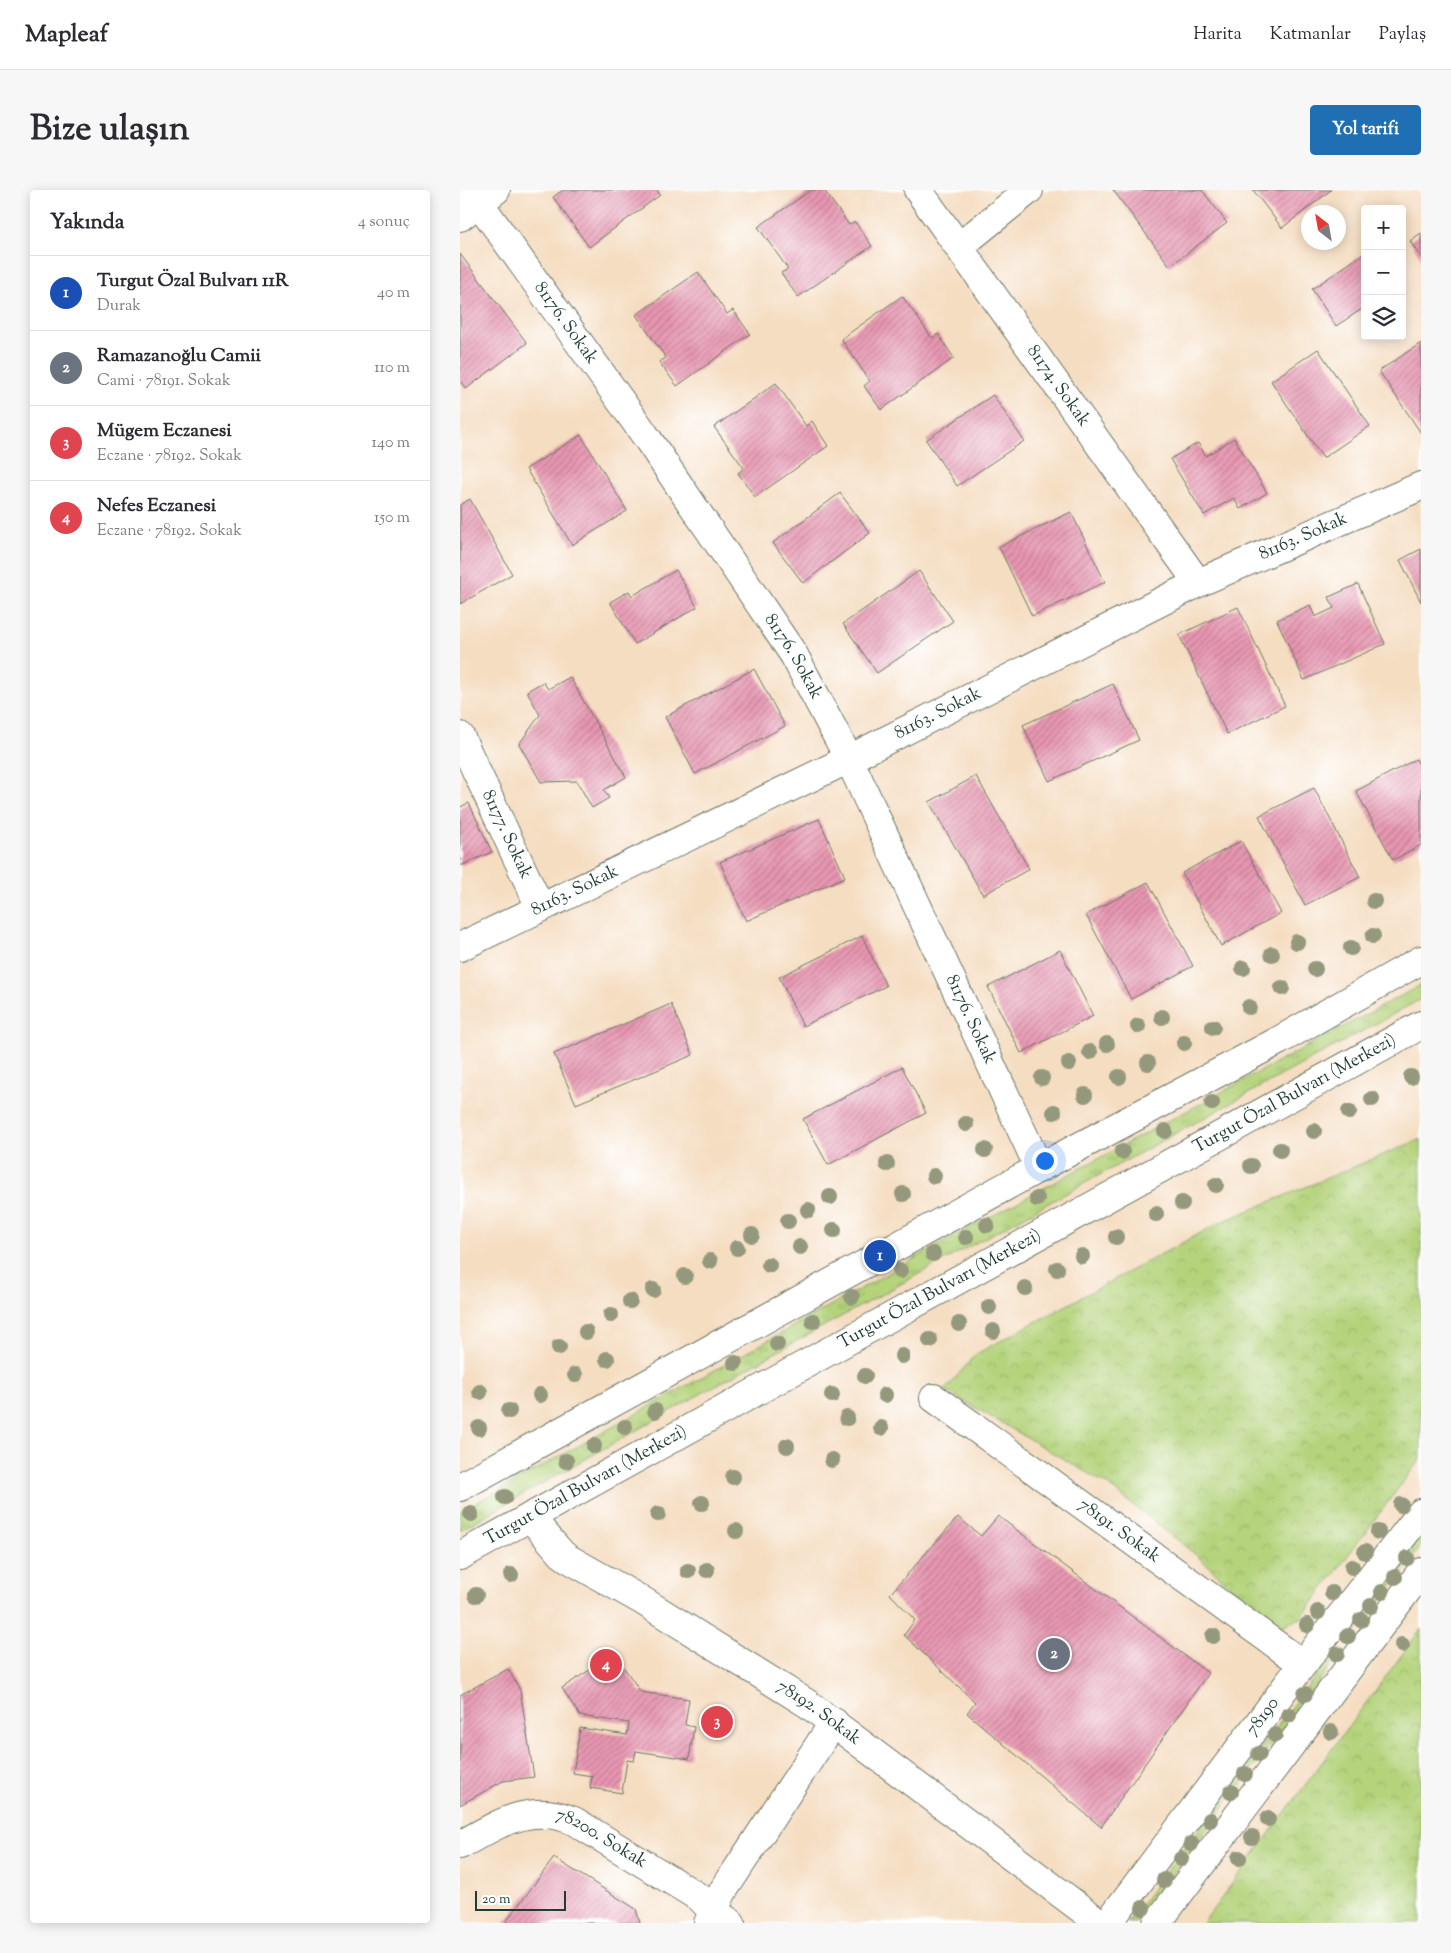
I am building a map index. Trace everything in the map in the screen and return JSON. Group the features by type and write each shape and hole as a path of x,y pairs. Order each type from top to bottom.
{"street":[{"name":"81174. Sokak","path":"918,190 960,246 1198,583"},
{"path":"960,246 1029,190"},
{"name":"81176. Sokak","path":"476,200 645,435 794,655 849,758 1039,1168"},
{"name":"81163. Sokak","path":"460,947 849,758 1198,583 1421,486"},
{"name":"81177. Sokak","path":"460,736 540,907"},
{"path":"462,1481 1039,1168 1278,1042 1421,960"},
{"name":"Turgut Özal Bulvarı (Merkezi)","path":"460,1556 1421,1025"},
{"name":"78191. Sokak","path":"934,1398 1303,1664"},
{"name":"78190","path":"1108,1923 1303,1664 1421,1513"},
{"name":"78192. Sokak","path":"530,1517 562,1554 569,1559 643,1601 808,1704 1100,1923"},
{"path":"1157,1923 1421,1572"},
{"path":"717,1919 722,1891 834,1722"},
{"name":"78200. Sokak","path":"460,1845 512,1818 530,1813 559,1815 574,1822 700,1898 717,1919"}],"green space":[{"path":"1421,985 1421,999 720,1383 460,1530 460,1512 975,1225"},
{"path":"1421,1139 1421,1458 1301,1618 1277,1628 1195,1554 1108,1485 945,1390 976,1354 1219,1223"},
{"path":"1421,1536 1421,1546 1347,1644 1343,1641"},
{"path":"1421,1629 1421,1923 1203,1923"},
{"path":"1338,1647 1342,1650 1136,1923 1127,1923"}],"building":[{"path":"563,190 657,190 660,195 589,247 553,197"},
{"path":"811,190 824,190 849,225 855,222 872,246 798,297 781,273 788,269 758,227"},
{"path":"1113,190 1202,190 1227,223 1170,266"},
{"path":"1253,190 1331,190 1312,205 1301,205 1301,213 1282,228"},
{"path":"1421,233 1421,258 1410,241"},
{"path":"460,254 527,343 466,389 460,381"},
{"path":"1361,255 1361,310 1336,326 1312,289"},
{"path":"698,272 727,314 733,310 750,334 677,386 659,362 666,358 636,315"},
{"path":"902,296 932,338 938,334 954,358 881,410 864,386 870,381 841,339"},
{"path":"1421,343 1421,433 1379,371"},
{"path":"1318,349 1370,426 1323,458 1271,381"},
{"path":"776,383 806,426 812,421 828,446 755,497 738,473 744,468 714,427"},
{"path":"993,395 1024,441 957,486 926,440"},
{"path":"581,435 627,511 572,545 526,469"},
{"path":"1234,438 1267,493 1240,509 1234,498 1204,515 1170,459 1198,443 1206,456"},
{"path":"840,493 870,533 803,583 773,543"},
{"path":"470,499 512,574 460,604 460,505"},
{"path":"1071,512 1105,582 1032,616 999,547"},
{"path":"1421,549 1421,602 1400,560"},
{"path":"676,570 697,607 635,644 610,602 629,591 632,596"},
{"path":"919,571 953,621 877,673 843,624"},
{"path":"1358,584 1385,644 1304,680 1277,620 1310,605 1315,617 1334,608 1329,597"},
{"path":"1238,607 1285,706 1227,734 1179,635"},
{"path":"754,669 785,726 695,774 665,717"},
{"path":"570,677 626,777 604,790 609,798 592,808 577,781 541,782 519,744 540,715 527,691 543,682 548,689"},
{"path":"1113,684 1139,740 1049,781 1023,725"},
{"path":"1416,759 1421,768 1421,845 1393,860 1356,791"},
{"path":"976,776 1029,869 983,895 929,802"},
{"path":"1314,788 1360,877 1305,905 1259,816"},
{"path":"469,803 492,852 460,866 460,807"},
{"path":"819,819 845,877 746,921 720,862"},
{"path":"1241,841 1281,913 1221,946 1182,873"},
{"path":"1148,882 1193,966 1131,999 1086,915"},
{"path":"862,936 886,986 803,1026 779,977"},
{"path":"1060,950 1093,1016 1021,1053 988,987"},
{"path":"671,1004 693,1055 576,1104 554,1054"},
{"path":"902,1067 926,1113 828,1165 803,1119"},
{"path":"998,1516 1208,1673 1101,1827 967,1713 975,1702 904,1635 915,1620 890,1594 958,1517 981,1536"},
{"path":"602,1662 607,1670 620,1662 641,1692 689,1699 685,1725 694,1727 689,1759 636,1751 634,1761 627,1760 622,1793 590,1788 592,1776 573,1773 580,1728 627,1735 629,1723 580,1716 562,1688"},
{"path":"508,1669 520,1690 534,1777 503,1781 460,1805 460,1695"},
{"path":"554,1858 636,1909 640,1923 505,1923"}],"place":[{"name":"Turgut Özal Bulvarı 11R","path":"880,1256"},
{"name":"Ramazanoğlu Camii","path":"1054,1654"},
{"name":"Nefes Eczanesi","path":"606,1665"},
{"name":"Mügem Eczanesi","path":"717,1722"}]}
